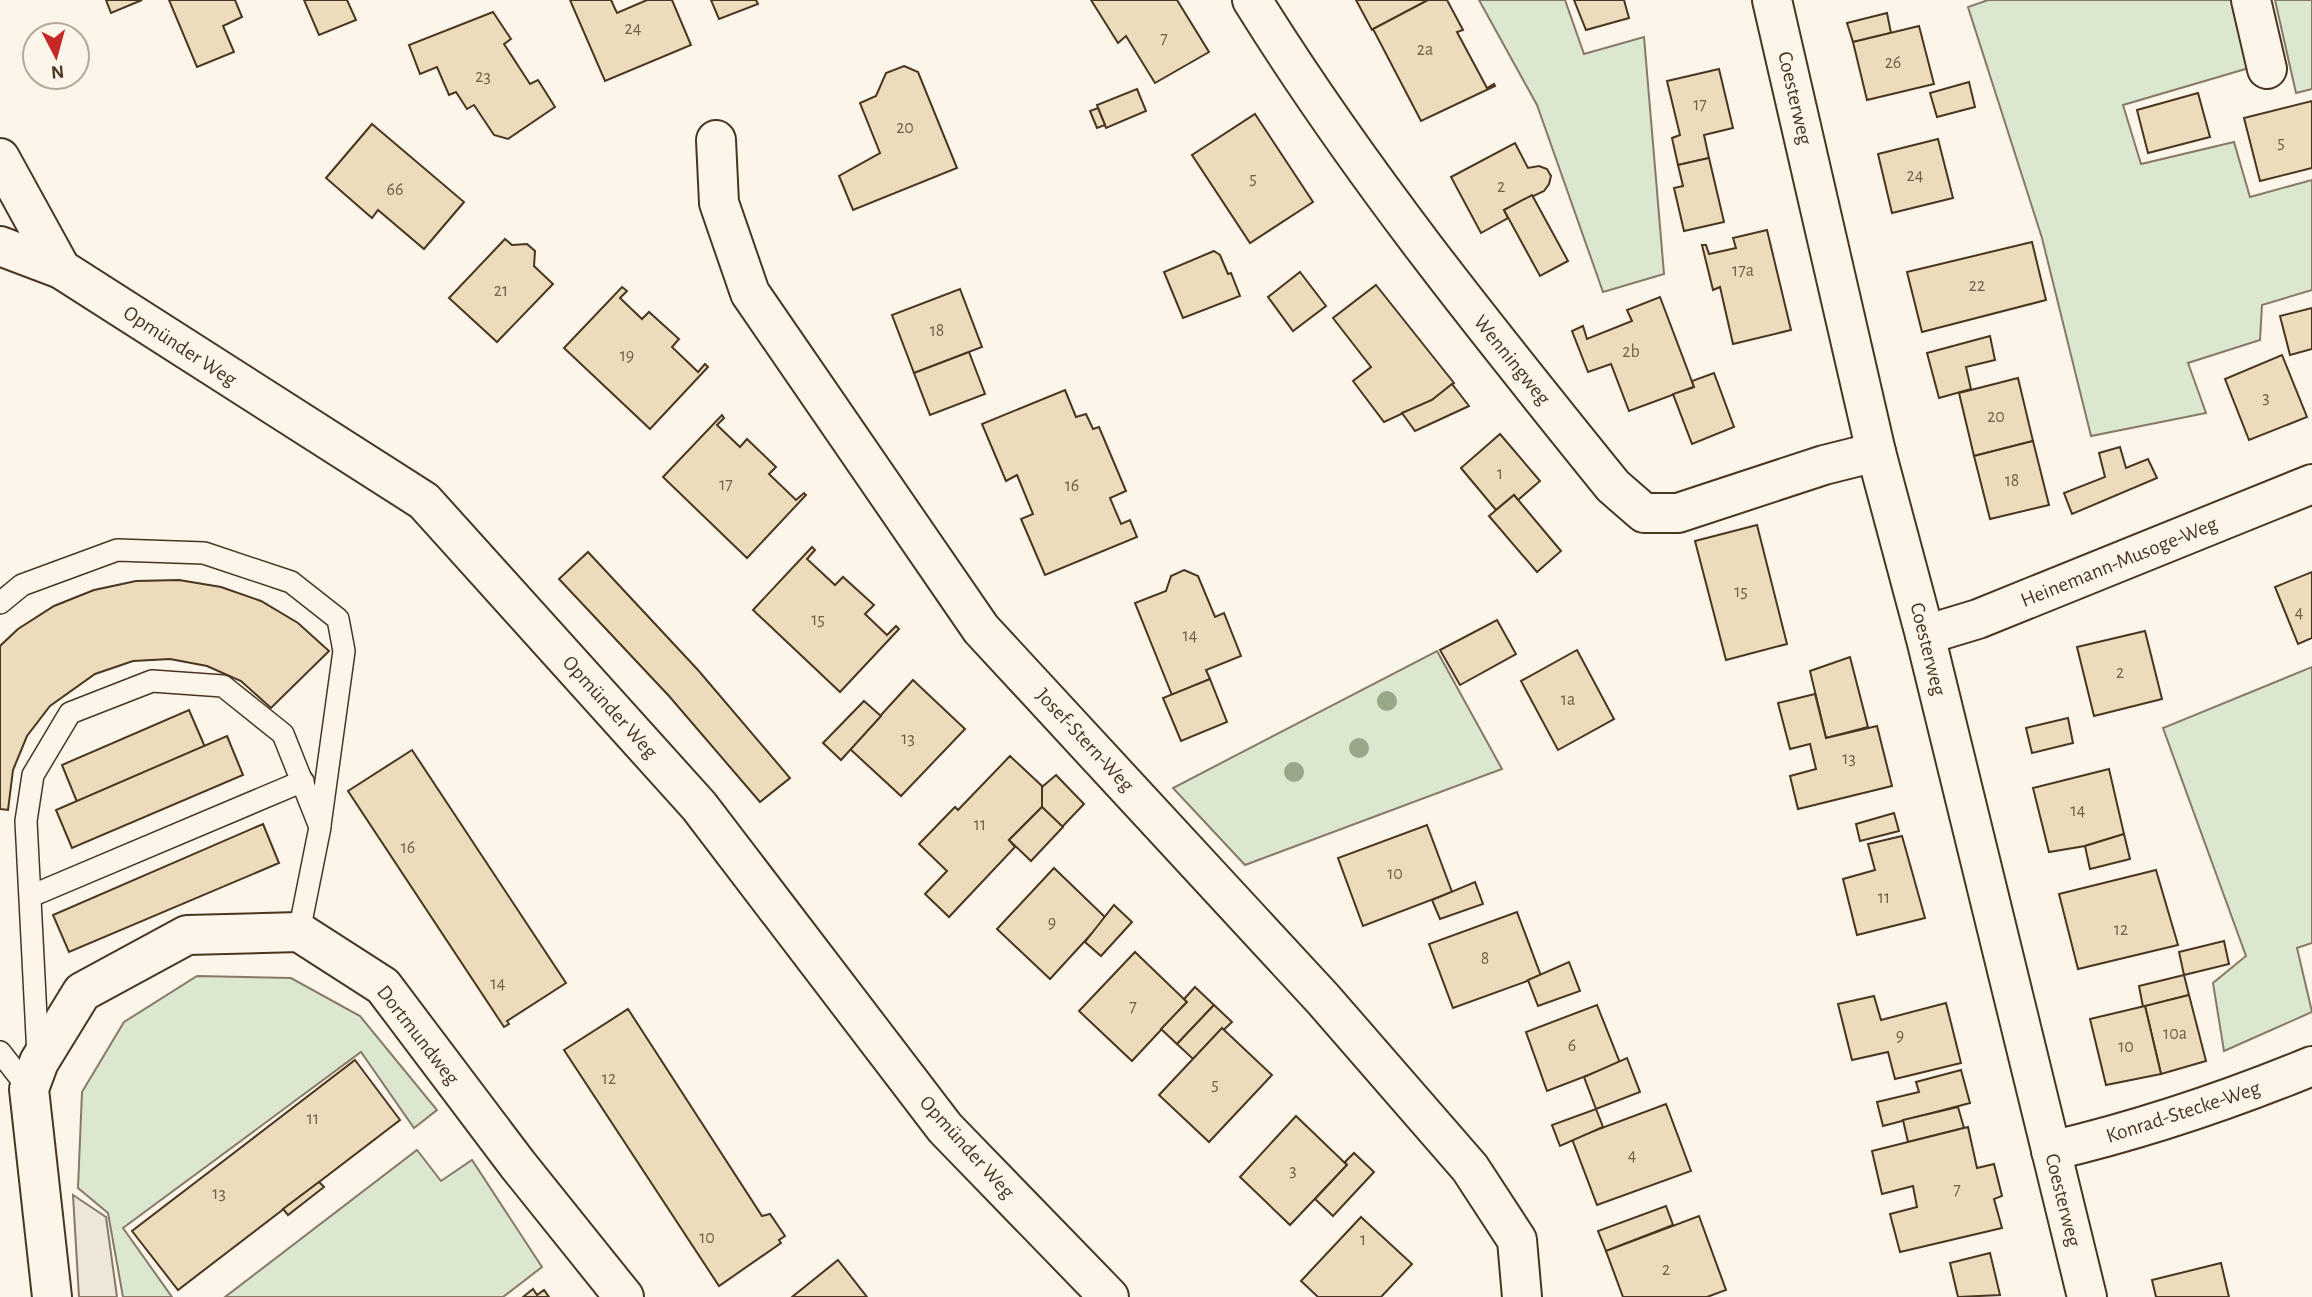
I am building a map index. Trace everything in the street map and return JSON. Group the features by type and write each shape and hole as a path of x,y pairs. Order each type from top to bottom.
{"street":[{"name":"Wenningweg","path":"1252,0 1293,64 1434,263 1613,486 1644,513 1678,513 1824,465 1876,452"},
{"name":"Coesterweg","path":"1772,0 1876,452 1925,635 2087,1297"},
{"path":"2251,0 2267,69"},
{"name":"Josef-Stern-Weg","path":"716,140 719,203 750,293 981,629 1249,917 1469,1168 1517,1240 1522,1297"},
{"path":"0,158 61,269"},
{"name":"Opmünder Weg","path":"0,246 61,269 424,501 699,806 946,1128 1110,1297"},
{"name":"Heinemann-Musoge-Weg","path":"1925,635 1978,619 2312,484"},
{"path":"52,1297 34,1075 82,992 187,935 299,932"},
{"name":"Dortmundweg","path":"299,932 383,986 518,1165 625,1297"},
{"name":"Konrad-Stecke-Weg","path":"2051,1151 2123,1134 2262,1087 2312,1066"}],"lane":[{"path":"0,603 22,585 117,550 204,553 291,582 338,619 344,651 320,827 299,932"},
{"path":"34,1075 31,896 26,821 33,775 70,713 152,681 223,686 283,734 320,827"},
{"path":"31,896 303,781"},
{"path":"0,1052 34,1075"}],"green space":[{"path":"1479,0 1565,0 1584,54 1644,37 1664,274 1603,292 1537,105"},
{"path":"1988,0 2233,0 2249,68 2123,105 2141,164 2234,142 2250,197 2312,180 2312,290 2262,305 2260,340 2188,363 2206,413 2091,436 2042,238 1968,7"},
{"path":"2275,0 2312,0 2312,89 2296,93"},
{"path":"1437,651 1502,769 1245,865 1173,788"},
{"path":"2312,667 2312,943 2297,948 2312,1012 2224,1051 2213,983 2246,956 2163,728"},
{"path":"197,976 291,978 360,1016 437,1110 414,1128 361,1052 123,1228 172,1297 123,1297 108,1213 78,1188 82,1092 124,1022"},
{"path":"417,1150 441,1181 472,1160 542,1267 503,1297 225,1297"}],"shaded area":[{"path":"73,1195 106,1217 117,1297 79,1297"}],"building":[{"path":"106,0 142,0 111,13"},
{"path":"169,0 235,0 242,17 223,26 234,52 197,67"},
{"path":"304,0 347,0 356,20 319,35"},
{"path":"570,0 611,0 617,13 647,0 672,0 691,45 605,81"},
{"path":"711,0 756,0 758,4 719,19"},
{"path":"1091,0 1177,0 1209,52 1155,83 1126,36 1118,43"},
{"path":"1356,0 1428,0 1372,30"},
{"path":"1428,0 1447,0 1463,30 1457,32 1487,88 1494,84 1495,86 1421,121 1373,29"},
{"path":"1574,0 1624,0 1629,18 1586,30"},
{"path":"493,12 511,39 504,44 530,84 538,80 555,107 508,139 494,135 474,105 467,109 456,92 449,95 437,67 420,74 409,45"},
{"path":"1887,13 1891,33 1853,42 1847,23"},
{"path":"1919,26 1934,84 1867,100 1853,42"},
{"path":"904,66 918,72 957,168 853,210 839,176 880,153 860,103 876,96 886,73"},
{"path":"1719,69 1733,128 1704,135 1709,158 1678,165 1672,138 1680,135 1667,81"},
{"path":"1969,82 1975,107 1937,117 1930,93"},
{"path":"1137,89 1146,111 1106,128 1097,105"},
{"path":"2198,93 2210,137 2148,153 2137,110"},
{"path":"2312,101 2312,168 2260,181 2244,118"},
{"path":"1098,108 1105,125 1097,128 1090,111"},
{"path":"1255,114 1313,202 1250,243 1192,155"},
{"path":"372,124 464,202 424,249 378,210 372,218 326,178"},
{"path":"1938,139 1953,198 1892,213 1878,154"},
{"path":"1515,143 1528,168 1539,166 1547,169 1551,176 1549,184 1544,191 1504,210 1508,218 1481,233 1451,177"},
{"path":"1709,158 1724,222 1684,231 1674,188 1683,186 1678,165"},
{"path":"1532,195 1568,261 1540,276 1504,210"},
{"path":"1767,230 1791,330 1733,344 1720,287 1713,290 1702,245 1706,245 1709,254 1736,248 1733,238"},
{"path":"505,239 512,245 527,244 535,251 534,266 553,284 497,342 449,298"},
{"path":"2032,242 2046,300 1922,332 1907,272"},
{"path":"1214,251 1220,255 1228,274 1231,273 1240,296 1183,318 1164,272"},
{"path":"1300,272 1326,306 1293,331 1268,297"},
{"path":"1376,285 1454,383 1432,400 1384,422 1353,381 1371,367 1333,318"},
{"path":"622,287 627,291 620,298 642,319 649,312 679,339 672,347 698,372 705,364 708,367 650,429 564,348"},
{"path":"960,289 982,347 914,373 892,315"},
{"path":"1660,297 1694,387 1629,411 1611,364 1588,372 1572,331 1583,326 1587,339 1632,321 1627,310"},
{"path":"2312,308 2312,349 2290,355 2280,316"},
{"path":"1990,336 1995,360 1966,367 1971,389 1939,398 1927,353"},
{"path":"969,352 985,394 930,415 914,373"},
{"path":"2282,355 2307,417 2249,440 2225,379"},
{"path":"1714,373 1734,427 1692,444 1673,394 1694,387 1692,381"},
{"path":"2018,378 2033,441 1974,456 1959,393"},
{"path":"1452,384 1469,406 1415,431 1402,413 1432,400"},
{"path":"1065,390 1076,417 1086,414 1093,429 1099,427 1126,491 1110,498 1121,524 1130,520 1137,537 1045,575 1021,519 1033,514 1017,475 1006,481 982,424"},
{"path":"722,415 724,418 717,425 740,447 747,439 776,467 769,474 796,500 804,493 806,495 747,558 663,477"},
{"path":"1500,434 1540,481 1518,500 1514,495 1496,510 1461,468"},
{"path":"2033,441 2049,505 1990,519 1974,456"},
{"path":"2120,447 2126,468 2148,459 2157,478 2072,514 2064,493 2105,477 2099,453"},
{"path":"1514,495 1561,551 1537,572 1489,516"},
{"path":"1757,525 1787,644 1726,660 1695,541"},
{"path":"812,547 815,550 807,559 835,585 843,577 874,605 865,614 887,635 896,626 899,629 840,692 753,610"},
{"path":"588,552 698,670 790,778 760,802 669,696 559,579"},
{"path":"1184,570 1198,576 1215,617 1224,613 1241,656 1206,670 1210,679 1172,695 1135,603 1166,591 1171,576"},
{"path":"2312,572 2312,638 2298,644 2275,587"},
{"path":"179,580 221,587 261,601 298,623 329,651 271,708 241,681 207,666 170,659 133,661 95,674 50,706 27,736 13,770 8,810 0,809 0,646 18,629 54,606 94,590 136,581"},
{"path":"1497,620 1516,654 1460,685 1440,650"},
{"path":"2145,631 2162,699 2094,716 2077,647"},
{"path":"1577,650 1614,719 1558,750 1521,681"},
{"path":"1850,657 1868,727 1826,738 1810,671"},
{"path":"1210,679 1227,722 1181,741 1163,698"},
{"path":"913,680 965,729 901,796 850,749"},
{"path":"1815,694 1826,738 1877,726 1892,786 1798,809 1790,776 1816,769 1810,744 1790,749 1778,703"},
{"path":"864,701 881,716 841,760 823,743"},
{"path":"189,710 205,747 77,802 62,765"},
{"path":"2068,718 2073,743 2032,753 2026,728"},
{"path":"227,736 243,775 72,848 56,810"},
{"path":"412,750 566,983 507,1021 509,1024 504,1027 348,791"},
{"path":"1010,756 1042,786 1042,807 1009,840 1015,847 949,917 925,894 947,871 919,844 955,807 958,810"},
{"path":"2109,769 2124,834 2085,846 2049,852 2033,788"},
{"path":"1056,775 1084,804 1062,827 1042,807 1042,787"},
{"path":"1042,807 1063,827 1031,861 1009,840"},
{"path":"1894,813 1899,831 1860,841 1856,824"},
{"path":"263,824 279,863 69,952 53,915"},
{"path":"1427,825 1452,892 1363,926 1338,858"},
{"path":"2124,834 2130,859 2090,869 2085,846"},
{"path":"1902,836 1925,918 1857,935 1843,879 1875,870 1868,844"},
{"path":"1054,868 1106,918 1050,979 997,929"},
{"path":"2156,870 2178,945 2078,969 2059,894"},
{"path":"1475,882 1483,904 1440,919 1432,900"},
{"path":"1114,905 1132,922 1101,956 1085,942"},
{"path":"1517,912 1541,976 1453,1008 1429,944"},
{"path":"2224,941 2229,964 2184,975 2179,952"},
{"path":"1135,952 1187,1002 1132,1061 1079,1011"},
{"path":"1569,962 1580,991 1538,1006 1528,980"},
{"path":"2184,975 2189,995 2143,1007 2139,986"},
{"path":"1195,987 1214,1005 1177,1044 1161,1029 1187,1002 1184,999"},
{"path":"2189,995 2206,1061 2161,1074 2145,1006"},
{"path":"1874,996 1881,1020 1946,1003 1961,1063 1895,1079 1888,1052 1852,1060 1838,1004"},
{"path":"1214,1005 1232,1022 1193,1059 1177,1044"},
{"path":"1597,1005 1620,1063 1547,1091 1526,1032"},
{"path":"2145,1006 2161,1074 2106,1085 2090,1019"},
{"path":"628,1009 762,1216 770,1214 785,1236 779,1240 781,1243 719,1286 564,1050"},
{"path":"1222,1028 1272,1075 1209,1142 1159,1095"},
{"path":"1627,1058 1640,1092 1596,1109 1584,1077"},
{"path":"355,1060 400,1120 178,1290 132,1231"},
{"path":"1961,1070 1970,1103 1883,1126 1877,1102 1919,1092 1916,1082"},
{"path":"1666,1104 1691,1171 1597,1205 1572,1139"},
{"path":"1958,1107 1964,1128 1908,1142 1903,1120"},
{"path":"1596,1109 1603,1127 1560,1146 1552,1125"},
{"path":"1296,1116 1347,1165 1290,1225 1240,1177"},
{"path":"1968,1127 1977,1168 1994,1164 2002,1196 1994,1199 2002,1228 1900,1252 1890,1214 1917,1207 1913,1186 1882,1194 1872,1151"},
{"path":"1354,1153 1374,1172 1333,1216 1315,1199 1347,1165 1345,1162"},
{"path":"319,1182 324,1187 288,1215 283,1209"},
{"path":"1666,1206 1673,1225 1606,1251 1598,1231"},
{"path":"1699,1216 1726,1290 1707,1297 1623,1297 1606,1251"},
{"path":"1361,1217 1412,1264 1381,1297 1318,1297 1301,1281"},
{"path":"1990,1253 2000,1295 1958,1297 1950,1263"},
{"path":"838,1260 867,1297 792,1297"},
{"path":"2221,1263 2229,1297 2156,1297 2152,1280"},
{"path":"533,1289 537,1295 544,1290 549,1297 523,1297"}]}
